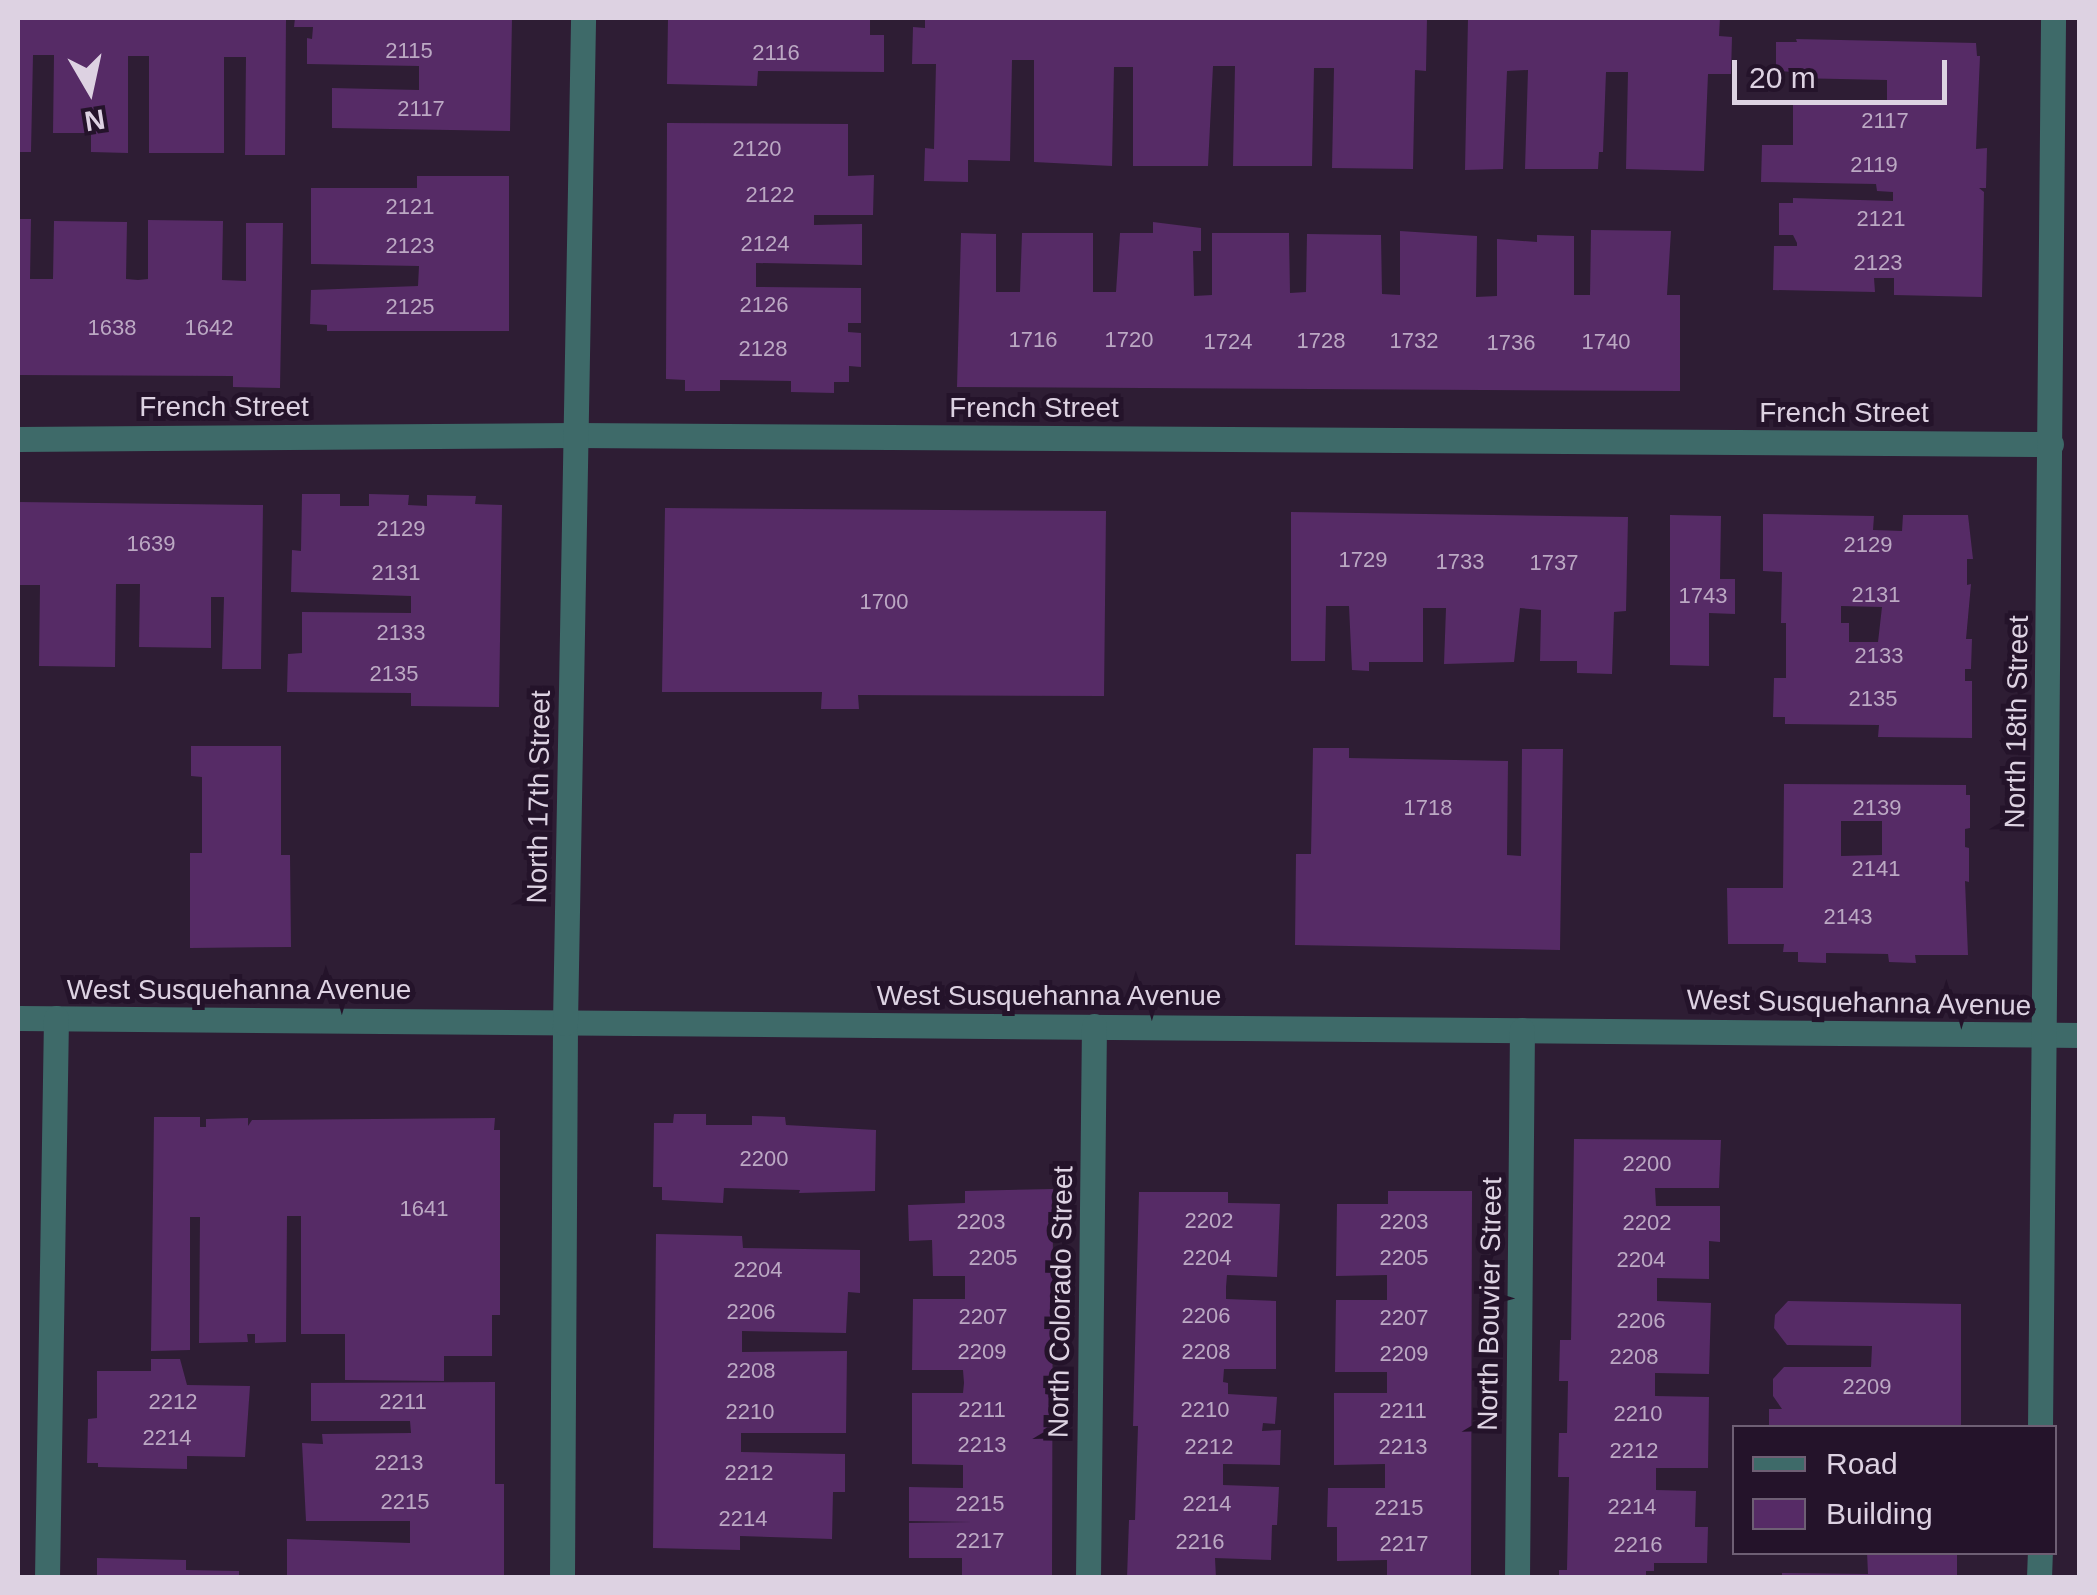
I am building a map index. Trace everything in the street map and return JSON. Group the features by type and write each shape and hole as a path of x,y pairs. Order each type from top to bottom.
{"street":[{"name":"North 17th Street","path":"562,1578 565,1023 583,18"},
{"name":"North 18th Street","path":"2040,1425 2052,18"},
{"name":"French Street","path":"18,439 576,435 2051,444"},
{"name":"West Susquehanna Avenue","path":"18,1018 2080,1036"},
{"path":"47,1578 56,1018"},
{"name":"North Colorado Street","path":"1088,1578 1094,1026"},
{"name":"North Bouvier Street","path":"1517,1578 1522,1030"}],"building":[{"path":"18,18 286,18 285,155 245,155 246,57 224,57 224,153 149,153 149,56 128,56 128,153 91,152 91,133 53,133 54,55 33,55 31,152 18,152"},
{"path":"295,18 512,18 510,131 332,128 332,88 419,90 419,66 307,64 307,38 312,39 313,27 294,27"},
{"path":"668,18 870,18 870,35 884,35 884,72 758,71 757,86 667,84"},
{"path":"925,18 1427,18 1426,71 1415,70 1413,169 1332,168 1334,68 1314,68 1312,166 1233,166 1235,66 1213,66 1208,166 1133,166 1133,67 1114,67 1112,166 1034,162 1034,60 1012,60 1010,161 968,160 968,182 924,181 925,148 934,149 936,64 912,64 913,27 925,28"},
{"path":"1468,18 1720,18 1719,36 1732,37 1731,74 1708,74 1704,171 1626,169 1628,72 1606,72 1603,152 1599,152 1598,169 1525,169 1528,70 1507,71 1503,169 1465,170"},
{"path":"1796,39 1976,43 1980,56 1976,149 1987,148 1986,188 1979,188 1984,192 1982,297 1894,295 1894,278 1874,278 1875,292 1773,290 1774,246 1797,246 1793,235 1779,235 1779,203 1793,203 1793,198 1893,201 1893,192 1877,191 1876,184 1761,182 1762,145 1793,145 1793,100 1887,101 1887,80 1793,78 1794,72 1776,71 1776,42 1797,42"},
{"path":"667,123 848,124 848,176 874,175 873,215 814,215 814,225 862,224 862,265 756,263 756,287 861,288 861,323 848,323 848,332 861,333 861,367 849,366 849,382 834,382 834,393 791,392 791,381 720,380 720,391 685,391 685,380 666,379"},
{"path":"417,176 509,176 509,331 327,331 327,325 310,324 311,290 418,286 419,266 311,264 311,188 417,188"},
{"path":"18,219 31,219 30,279 53,279 54,221 127,222 126,279 138,280 148,279 148,220 223,221 222,280 246,281 246,223 283,223 280,388 233,387 233,376 18,375"},
{"path":"1153,222 1201,228 1201,251 1193,251 1194,296 1212,295 1212,233 1289,233 1290,293 1306,292 1307,234 1381,235 1382,294 1400,295 1400,231 1477,236 1476,297 1497,296 1497,239 1537,242 1537,235 1574,236 1574,295 1590,295 1591,230 1671,231 1667,295 1680,295 1680,391 957,387 961,233 996,234 996,292 1020,292 1022,233 1093,233 1093,292 1116,292 1120,233 1153,233"},
{"path":"302,494 340,494 340,506 369,506 369,494 409,495 408,505 427,506 427,495 476,496 475,504 502,505 499,707 411,706 411,693 287,692 288,654 302,653 302,612 411,613 411,596 291,592 292,550 301,551"},
{"path":"18,502 263,505 261,669 222,669 224,597 211,597 211,648 139,647 140,584 116,584 115,667 39,666 40,585 18,585"},
{"path":"665,508 1106,511 1104,696 858,695 859,709 821,709 822,692 662,692"},
{"path":"1291,512 1628,517 1626,611 1614,612 1612,674 1577,673 1577,661 1540,661 1541,610 1520,608 1514,662 1444,664 1446,608 1423,608 1423,662 1369,662 1369,671 1352,670 1349,606 1326,606 1325,661 1291,661"},
{"path":"1763,514 1874,516 1873,530 1902,531 1903,515 1968,515 1973,559 1967,559 1967,585 1971,584 1966,639 1972,639 1971,669 1965,669 1965,681 1972,681 1972,738 1878,737 1879,725 1785,724 1785,717 1773,717 1774,678 1786,678 1786,623 1781,623 1782,572 1763,571","holes":["1841,606 1882,607 1878,642 1849,642 1849,623 1841,623"]},
{"path":"1670,515 1721,516 1720,579 1735,579 1735,614 1709,613 1709,666 1670,665"},
{"path":"191,746 281,746 281,855 290,855 291,947 190,948 190,853 202,853 202,777 191,776"},
{"path":"1313,748 1349,748 1349,758 1508,761 1507,855 1521,856 1522,749 1563,749 1560,950 1295,945 1296,854 1311,854"},
{"path":"1784,784 1966,785 1966,795 1970,795 1970,828 1965,829 1965,847 1969,848 1969,882 1965,881 1968,955 1915,955 1916,963 1889,962 1888,954 1826,953 1826,963 1798,962 1798,952 1783,952 1784,944 1728,944 1727,888 1783,888","holes":["1841,821 1882,821 1882,855 1841,856"]},
{"path":"674,1114 706,1114 706,1125 752,1125 752,1116 785,1117 786,1125 876,1130 875,1191 799,1193 800,1190 724,1188 723,1203 662,1200 662,1187 653,1187 654,1123 673,1123"},
{"path":"154,1117 200,1117 200,1127 206,1127 206,1119 248,1118 248,1126 252,1120 495,1118 494,1130 500,1130 500,1315 492,1315 492,1356 444,1356 444,1381 345,1380 345,1334 301,1334 301,1216 287,1216 286,1342 255,1343 255,1334 247,1334 248,1342 199,1343 200,1217 190,1217 190,1350 151,1351"},
{"path":"1574,1139 1721,1140 1719,1188 1655,1188 1656,1206 1720,1206 1720,1242 1709,1241 1709,1279 1657,1278 1657,1301 1711,1303 1709,1374 1655,1373 1655,1396 1709,1397 1708,1468 1656,1468 1656,1490 1696,1491 1695,1527 1708,1527 1707,1563 1654,1563 1654,1571 1646,1571 1646,1578 1559,1578 1559,1570 1567,1570 1569,1477 1558,1477 1559,1433 1567,1433 1568,1381 1559,1381 1560,1340 1571,1340"},
{"path":"1053,1189 1052,1578 962,1578 962,1558 909,1558 909,1523 972,1522 909,1521 909,1487 963,1488 963,1465 912,1464 912,1393 963,1393 964,1383 963,1370 912,1370 913,1299 965,1299 965,1276 933,1276 932,1240 909,1241 908,1205 965,1203 965,1191"},
{"path":"1388,1191 1472,1191 1471,1578 1387,1578 1387,1560 1337,1561 1337,1527 1327,1527 1328,1488 1385,1488 1385,1464 1334,1465 1334,1393 1387,1393 1387,1372 1335,1372 1336,1300 1387,1300 1387,1275 1336,1276 1337,1204 1388,1204"},
{"path":"1139,1192 1228,1192 1228,1203 1280,1204 1277,1277 1227,1275 1226,1287 1226,1299 1276,1301 1276,1369 1224,1369 1223,1382 1228,1383 1228,1394 1277,1397 1275,1424 1263,1423 1262,1431 1281,1430 1280,1465 1223,1464 1223,1485 1279,1487 1277,1525 1272,1525 1271,1560 1215,1558 1216,1578 1127,1578 1129,1520 1135,1520 1138,1426 1133,1426"},
{"path":"656,1234 742,1236 743,1248 860,1250 860,1293 848,1292 846,1333 742,1331 742,1352 847,1351 846,1433 741,1433 741,1452 845,1454 845,1492 833,1492 832,1539 740,1536 740,1550 653,1548"},
{"path":"1788,1301 1961,1304 1961,1425 1769,1425 1769,1409 1782,1409 1773,1396 1773,1379 1784,1367 1871,1367 1872,1346 1787,1345 1774,1328 1775,1315"},
{"path":"151,1359 180,1359 187,1385 250,1386 245,1457 187,1456 187,1469 98,1467 98,1463 87,1463 88,1419 97,1418 97,1371 151,1371"},
{"path":"495,1382 495,1484 504,1484 504,1578 287,1578 287,1539 410,1543 410,1521 306,1521 302,1443 323,1444 322,1434 411,1433 410,1421 311,1421 311,1383"},
{"path":"1867,1555 1957,1555 1957,1578 1782,1578 1782,1573 1868,1574"},
{"path":"97,1558 186,1560 186,1570 239,1571 239,1578 97,1578"}]}
